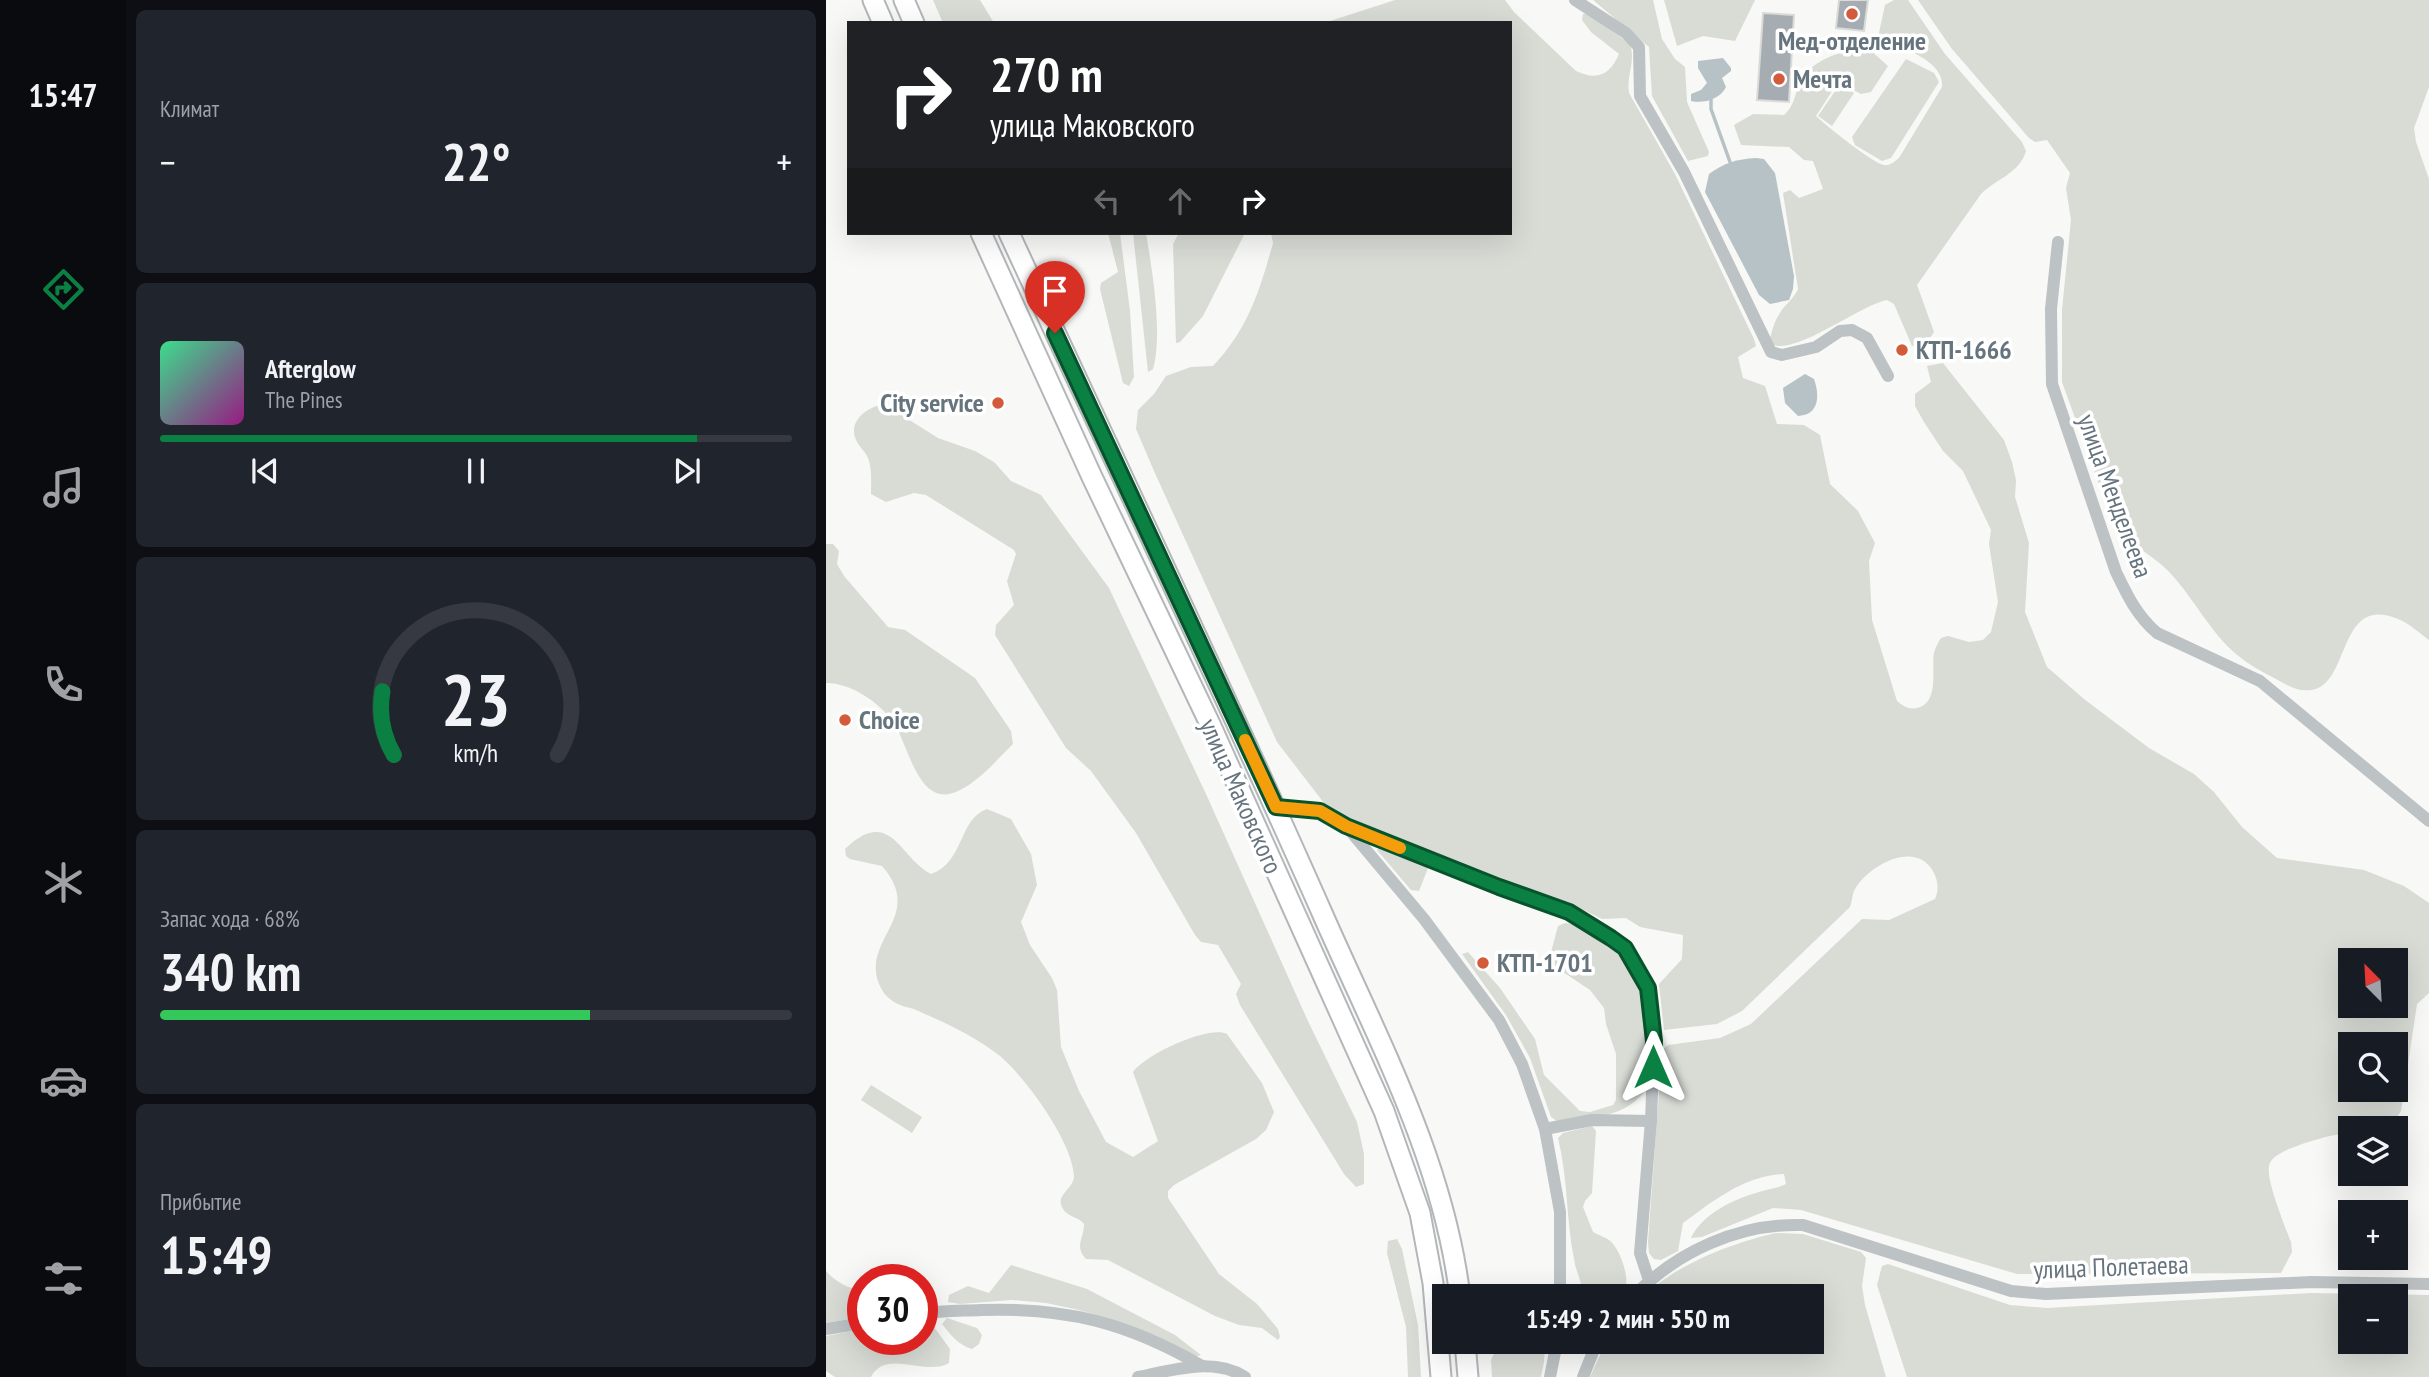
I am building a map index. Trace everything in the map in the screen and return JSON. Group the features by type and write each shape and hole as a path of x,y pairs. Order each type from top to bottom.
{"highway":[{"path":"873,0 882,21"},
{"path":"904,0 913,21"},
{"name":"улица Маковского","path":"982,235 1092,477 1210,724 1384,1111 1420,1213 1433,1283 1441,1377"},
{"name":"улица Маковского","path":"1010,235 1276,807 1409,1104 1442,1209 1457,1284"},
{"path":"1466,1354 1468,1377"}],"street":[{"path":"1575,0 1626,33 1639,47 1640,96 1679,163 1771,352 1782,355 1816,347 1840,331 1852,330 1867,338 1888,376"},
{"name":"улица Менделеева","path":"2058,243 2051,309 2052,384 2116,572 2128,598 2143,621 2157,633 2260,681 2429,821"},
{"path":"1276,807 1320,811 1346,826 1569,912 1625,948 1648,988 1654,1041 1651,1121 1640,1253 1649,1280"},
{"path":"1346,826 1424,919 1499,1020 1522,1064 1545,1129 1560,1212 1560,1284"},
{"path":"1545,1129 1592,1120 1651,1121"},
{"name":"улица Полетаева","path":"1645,1284 1683,1258 1726,1236 1774,1224 1803,1225 2011,1291 2035,1293 2311,1282 2429,1284"},
{"path":"938,1313 1000,1310 1061,1312 1117,1326 1202,1366"},
{"path":"826,1329 847,1326"},
{"path":"1550,1377 1555,1354"},
{"path":"1583,1377 1592,1354"},
{"path":"1138,1377 1202,1366 1222,1368 1245,1377"}],"shaded area":[{"path":"933,0 980,0 993,21 942,21"},
{"path":"1395,0 1505,0 1514,12 1576,71 1590,76 1607,71 1619,54 1591,32 1582,20 1583,14 1589,14 1630,44 1632,57 1629,93 1675,174 1754,339 1756,346 1738,357 1743,378 1765,386 1777,424 1804,425 1820,435 1830,484 1858,511 1875,543 1869,561 1872,620 1897,701 1911,708 1924,705 1932,693 1934,653 1941,638 1948,636 1969,642 1983,640 1991,632 1998,602 1989,544 1991,530 1963,471 1943,451 1915,406 1915,394 1931,382 1927,366 1943,363 2004,440 2012,462 2016,480 2015,497 2029,543 2025,612 2047,667 2149,748 2194,774 2214,792 2242,827 2277,858 2364,870 2404,886 2429,903 2429,993 2417,1004 2408,1064 2408,1032 2338,1032 2338,1102 2402,1102 2401,1111 2397,1116 2338,1116 2338,1134 2302,1144 2272,1159 2270,1178 2292,1252 2281,1273 2017,1274 1801,1210 1773,1208 1702,1237 1691,1238 1703,1222 1729,1203 1786,1184 1784,1174 1756,1179 1718,1198 1683,1223 1678,1251 1661,1260 1654,1259 1649,1253 1648,1242 1662,1050 1668,1045 1720,1038 1751,1024 1862,919 1889,920 1935,899 1937,889 1934,873 1926,863 1916,858 1904,857 1880,865 1860,882 1854,891 1850,907 1742,1011 1717,1024 1664,1030 1659,984 1682,959 1683,935 1640,927 1626,918 1602,919 1571,904 1499,879 1348,819 1324,803 1277,742 1136,429 1138,410 1154,394 1166,376 1191,367 1213,366 1225,352 1244,323 1263,277 1273,243 1271,235 1512,235 1512,21 1330,21"},
{"path":"1593,0 1653,0 1662,39 1675,59 1685,67 1687,102 1709,152 1708,156 1688,161 1652,96 1649,47"},
{"path":"1664,0 1755,0 1735,41 1703,36 1677,46"},
{"path":"1894,0 1908,0 1945,54 2022,142 2026,151 2019,165 1981,194 1917,285 1934,332 1930,338 1917,347 1912,346 1894,304 1887,300 1808,338 1779,346 1769,342 1773,327 1798,289 1783,193 1790,190 1799,198 1823,189 1813,161 1804,160 1789,147 1741,145 1734,125 1753,114 1784,115 1811,68 1829,57 1849,51 1870,50 1888,66 1871,92 1861,94 1838,82 1816,116 1879,163 1890,164 1899,158 1942,87 1942,80 1934,67 1922,57 1901,46 1891,53 1877,42 1885,5"},
{"path":"1918,0 2429,0 2429,87 2414,128 2429,179 2429,640 2398,619 2378,614 2364,618 2354,629 2333,673 2324,684 2311,690 2293,688 2260,671 2227,646 2172,575 2113,523 2062,382 2062,310 2071,220 2066,188 2070,173 2047,140 2035,142 2029,138 1952,49"},
{"path":"1723,58 1731,68 1722,78 1726,87 1720,95 1711,100 1691,101 1691,94 1701,90 1707,83 1698,68 1698,61"},
{"path":"1906,59 1934,73 1939,82 1891,158 1882,161 1855,145 1852,137"},
{"path":"1840,84 1854,93 1832,126 1818,116"},
{"path":"1764,159 1775,173 1794,276 1789,300 1770,304 1759,295 1705,192 1709,174 1715,170 1731,162"},
{"path":"1109,235 1120,235 1130,311 1134,377 1129,386 1123,383 1100,289 1101,283 1118,272"},
{"path":"1133,235 1146,235 1157,320 1156,355 1153,369 1148,372"},
{"path":"1178,235 1244,235 1203,316 1180,342 1176,343 1173,244"},
{"path":"1805,374 1814,379 1816,404 1810,412 1798,416 1785,403 1783,388"},
{"path":"884,404 938,438 975,451 994,462 1011,481 1041,495 1109,588 1357,1122 1364,1154 1364,1184 1356,1187 1344,1174 1240,1005 1236,994 1241,984 1218,945 1201,942 1195,935 1136,833 1091,771 1066,748 995,635 996,625 1014,605 1007,581 1016,554 1014,550 926,495 914,493 886,502 871,494 869,461 857,442 854,428 865,412"},
{"path":"826,544 833,544 839,551 837,564 844,576 888,627 905,630 975,678 1011,731 1013,744 968,786 946,794 935,792 925,785 888,715 855,690 826,683"},
{"path":"987,809 1011,819 1031,854 1037,885 1021,922 1030,945 1057,990 1061,1047 1079,1091 1106,1142 1133,1157 1158,1141 1133,1072 1150,1058 1177,1043 1206,1034 1227,1034 1262,1083 1274,1112 1266,1130 1256,1139 1174,1185 1168,1191 1168,1198 1219,1274 1257,1304 1278,1329 1278,1340 1262,1328 1239,1325 1215,1316 1108,1260 1086,1259 1080,1246 1084,1224 1065,1212 1061,1204 1073,1181 1071,1162 1057,1128 1034,1094 1011,1066 991,1049 949,1025 898,1004 888,998 879,984 876,968 878,954 896,913 898,899 894,884 882,866 850,859 846,856 845,849 873,832 884,834 894,839 920,867 931,874 950,860 971,822"},
{"path":"1381,845 1428,868 1419,891 1411,890 1377,850"},
{"path":"1573,924 1609,946 1629,967 1637,982 1646,1017 1648,1087 1639,1098 1619,1111 1596,1117 1557,1121 1551,1117 1530,1058 1506,1015 1462,954 1468,952 1500,988 1535,1039 1544,1075 1580,1111 1590,1112 1613,1105 1616,1100 1616,1054 1606,1024 1604,1008 1590,990 1554,966 1551,952 1558,926"},
{"path":"871,1085 922,1117 912,1133 861,1100"},
{"path":"1592,1126 1596,1131 1592,1193 1583,1207 1593,1232 1609,1240 1618,1251 1626,1284 1581,1284 1574,1259 1558,1138 1563,1133"},
{"path":"1776,1233 1803,1234 1861,1252 1866,1258 1862,1286 1865,1305 1886,1377 1590,1377 1601,1354 1824,1354 1824,1284 1658,1284 1706,1256"},
{"path":"1397,1239 1402,1249 1418,1325 1421,1377 1408,1377 1406,1327 1387,1253 1388,1241"},
{"path":"1888,1264 2010,1305 2047,1308 2338,1293 2338,1354 2408,1354 2408,1295 2429,1295 2429,1377 1907,1377 1877,1285 1882,1266"},
{"path":"1011,1265 1087,1289 1175,1335 1201,1355 1195,1357 1106,1318 1046,1303 1012,1300 960,1304 948,1302 949,1295 968,1286 989,1293"},
{"path":"826,1271 847,1286 847,1320 826,1323"},
{"path":"947,1318 977,1328 982,1335 979,1344 972,1349 958,1342 942,1324"},
{"path":"847,1332 847,1355 938,1355 938,1332 950,1349 949,1363 929,1367 886,1365 871,1377 835,1377 826,1371 826,1336"},
{"path":"1494,1354 1545,1354 1541,1377 1492,1377 1491,1360"}],"building":[{"name":"Мед-отделение","path":"1839,0 1868,0 1864,31 1836,28"},
{"path":"1763,13 1794,15 1789,102 1757,100"}],"waterway":[{"path":"1711,97 1711,109 1730,162"}],"slow traffic":[{"path":"1245,740 1276,807 1320,811 1346,826 1400,848"}],"place":[{"name":"Мед-отделение","path":"1852,14"},
{"name":"Мечта","path":"1779,79"},
{"name":"КТП-1666","path":"1902,350"},
{"name":"City service","path":"998,403"},
{"name":"Choice","path":"845,720"},
{"name":"КТП-1701","path":"1483,963"}],"route":[{"path":"1055,333 1276,807 1320,811 1346,826 1569,912 1611,938 1625,948 1648,988 1654,1041 1653,1067"}]}
